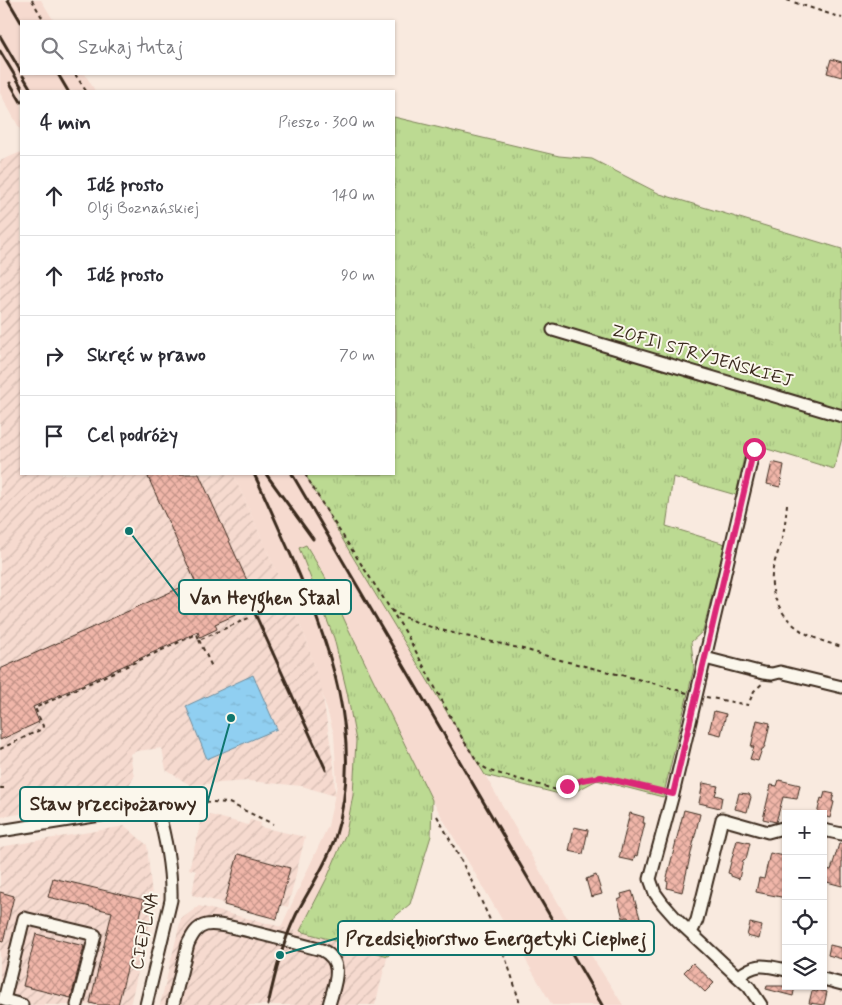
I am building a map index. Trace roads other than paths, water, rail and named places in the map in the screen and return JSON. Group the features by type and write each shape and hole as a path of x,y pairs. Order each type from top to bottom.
{"street":[{"name":"ZOFII STRYJEŃSKIEJ","path":"552,330 842,416"},
{"path":"754,449 673,794 650,879 655,894 662,904 749,988 761,1005"},
{"path":"705,658 772,674 780,672 842,686"},
{"name":"CIEPLNA","path":"0,831 157,806 169,860 172,885 170,911 146,1005"},
{"path":"692,933 697,920 722,819 768,832 782,828"},
{"path":"827,831 842,834"},
{"path":"22,1005 4,1000 24,918 95,935 77,1005"},
{"path":"173,1005 188,944 192,935 204,925 215,924 268,935 322,950 329,954 337,968 329,1005"},
{"path":"738,977 748,969 762,964 782,969"},
{"path":"827,980 842,984"}],"water":[{"path":"253,675 277,729 207,759 186,706"}],"railway":[{"path":"8,0 20,20"},
{"path":"0,36 20,70"},
{"path":"0,51 23,90"},
{"path":"59,75 67,90"},
{"path":"23,76 31,90"},
{"path":"10,83 20,100"},
{"path":"254,475 304,587 330,656 345,728 347,764 344,801 335,838 322,868 291,926 279,959 268,1005"},
{"path":"267,475 313,539"},
{"path":"293,475 602,1005"},
{"path":"252,607 326,770"}],"place":[{"name":"Van Heyghen Staal","path":"129,531"},
{"name":"Staw przecipożarowy","path":"231,718"},
{"name":"Przedsiębiorstwo Energetyki Cieplnej","path":"280,955"}]}
